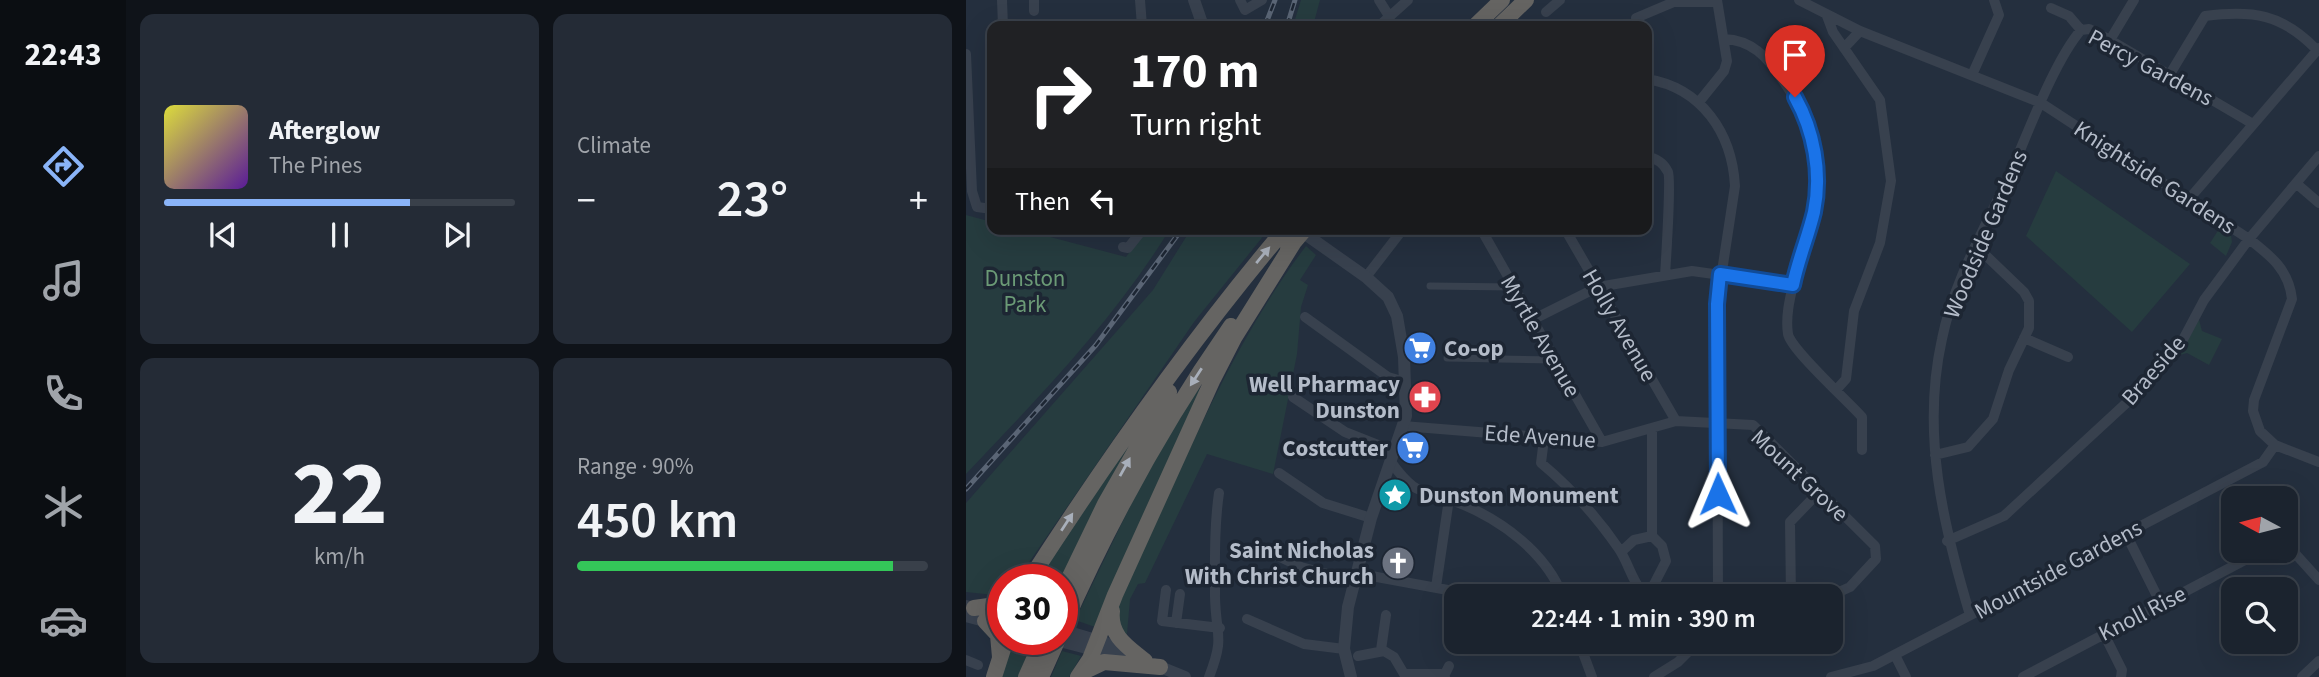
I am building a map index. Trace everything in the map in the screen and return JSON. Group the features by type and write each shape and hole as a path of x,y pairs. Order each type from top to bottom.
{"highway":[{"path":"1473,21 1491,0"},
{"path":"1480,21 1502,0"},
{"path":"1504,21 1526,0"},
{"path":"1041,564 1103,467 1241,281 1291,235"},
{"path":"1079,675 1095,645 1213,379 1291,235"},
{"path":"1078,603 1113,518 1144,460 1197,374 1291,235"},
{"path":"1077,564 1133,453 1241,281"},
{"path":"1115,595 1111,615 1113,631 1152,664"},
{"path":"969,610 987,607"},
{"path":"985,621 998,635 1000,657 994,677"},
{"path":"1026,677 1035,655"},
{"path":"1041,677 1054,655"},
{"path":"1079,675 1104,662 1152,664"}],"street":[{"path":"1002,0 1003,21"},
{"path":"1140,0 1142,21"},
{"path":"1194,0 1201,21"},
{"path":"1240,0 1245,10 1262,0"},
{"path":"1379,0 1389,16"},
{"path":"1384,21 1408,0"},
{"path":"1546,12 1560,0"},
{"name":"Knightside Gardens","path":"1800,0 1860,31 2041,103 2249,239 2279,263 2291,282 2292,299 2253,400 2255,422 2275,445"},
{"path":"1972,75 1998,15 1994,0"},
{"path":"2110,40 2134,0"},
{"path":"1636,18 1674,2 1717,1 1727,61 1724,71 1699,102"},
{"name":"Percy Gardens","path":"2051,8 2069,16 2081,30 2089,29 2110,40 2253,124"},
{"path":"1827,16 1827,22 1880,100 1891,181 1880,243 1854,311 1846,379 1837,389"},
{"path":"2170,74 2204,16 2263,16 2282,20 2318,48 2189,199"},
{"name":"Woodside Gardens","path":"1970,615 1947,541 1935,455 1935,381 1942,337 1957,291 2041,103 2081,30"},
{"path":"1844,48 1860,31"},
{"path":"1724,39 1744,42 1764,54 1807,118 1816,156 1814,211 1793,285 1787,319 1788,337 1797,351 1862,417 1862,450"},
{"path":"966,54 972,191 977,206 987,208"},
{"path":"1652,81 1681,90 1699,102 1723,132 1734,167 1735,186 1717,304 1718,584"},
{"name":"Braeside","path":"1947,541 2004,516 2134,396 2178,349 2204,300 2249,239 2319,156"},
{"path":"1652,158 1657,159 1668,172 1671,182 1665,275"},
{"path":"2297,184 2319,203"},
{"path":"1123,247 1128,248 1138,235"},
{"path":"1294,235 1321,247 1366,277 1388,297 1396,316 1405,382 1403,426 1354,577 1344,649 1351,677"},
{"path":"1366,277 1394,235"},
{"name":"Myrtle Avenue","path":"1484,235 1602,442"},
{"name":"Holly Avenue","path":"1568,235 1676,421"},
{"path":"1935,455 1959,452 1985,431 2031,317 2024,292 1977,247"},
{"path":"1532,320 1598,287 1692,271 1793,285"},
{"path":"1430,286 1514,287"},
{"path":"1305,317 1388,377 1405,382"},
{"path":"2024,338 2068,357"},
{"path":"1447,358 1555,360"},
{"path":"1293,397 1345,432 1392,457 1412,487 1424,494 1449,499 1498,522 1530,549 1548,569 1556,584"},
{"name":"Ede Avenue","path":"1403,426 1602,442 1676,421 1717,424"},
{"name":"Mount Grove","path":"1717,424 1753,425 1875,546 1876,559 1850,587 1843,590"},
{"path":"1544,439 1541,463 1573,491 1621,552 1632,579 1643,593 1650,592 1666,561 1662,546 1651,536 1652,428"},
{"path":"2275,445 2319,462"},
{"name":"Mountside Gardens","path":"1831,677 1872,667 1895,655 2263,462 2275,445"},
{"path":"1279,473 1323,502 1371,518"},
{"path":"1791,584 1790,522 1819,492"},
{"path":"1209,677 1221,644 1215,598 1215,529 1219,493"},
{"path":"1436,587 1449,499"},
{"path":"2126,534 2161,604"},
{"path":"1621,552 1634,540 1651,536"},
{"path":"1258,546 1301,567 1444,589"},
{"path":"2298,558 2319,580"},
{"name":"Knoll Rise","path":"2023,677 2237,564"},
{"path":"1166,590 1162,621 1220,628"},
{"path":"1176,623 1180,594"},
{"path":"969,610 987,613"},
{"path":"969,610 985,621"},
{"path":"1381,650 1386,615"},
{"path":"1247,619 1304,644 1344,649"},
{"path":"2104,634 2122,670 2121,677"},
{"path":"1078,639 1185,677"},
{"path":"1358,656 1381,650 1391,654 1408,676 1445,677 1449,666"},
{"path":"1583,654 1592,677"},
{"path":"1654,677 1686,654"},
{"path":"1895,655 1906,677"},
{"path":"966,660 978,666"},
{"path":"2302,677 2319,661"}],"green space":[{"path":"1301,0 1320,0 1314,21 1295,21"},
{"path":"2056,171 2190,264 2132,332 2026,236"},
{"name":"Dunston Park","path":"966,215 987,221 987,235 1043,235 1126,257 1142,235 1166,235 1100,326 1048,387 966,474"},
{"path":"2219,229 2231,236 2232,242 2226,256 2210,243"},
{"path":"1187,235 1264,235 1194,322 1028,564 987,564 987,594 966,592 966,503 1153,290"},
{"path":"1306,246 1316,255 1300,280 1308,285 1301,307 1297,354 1273,474 1207,454 1145,583 1138,584 1130,599 1127,634 1122,631 1115,614 1128,580 1231,366 1279,285"},
{"path":"2198,316 2202,331 2222,339 2209,365 2187,353 2177,356"},
{"path":"1196,387 1202,390 1095,627 1078,621 1078,614 1135,496"},
{"path":"1145,423 1069,564 1046,564 1083,506"},
{"path":"1006,655 1028,655 1020,677 999,677"},
{"path":"1060,655 1081,656 1069,677 1051,677"}],"railway":[{"path":"1267,21 1275,0"},
{"path":"1289,21 1295,0"},
{"path":"966,489 1096,345 1178,235"}],"place":[{"name":"Co-op","path":"1420,348"},
{"name":"Well Pharmacy Dunston","path":"1425,397"},
{"name":"Costcutter","path":"1413,448"},
{"name":"Dunston Monument","path":"1395,495"},
{"name":"Saint Nicholas With Christ Church","path":"1398,563"}],"route":[{"path":"1718,494 1717,304 1720,274 1793,285 1814,211 1816,156 1807,118 1795,97"}]}
